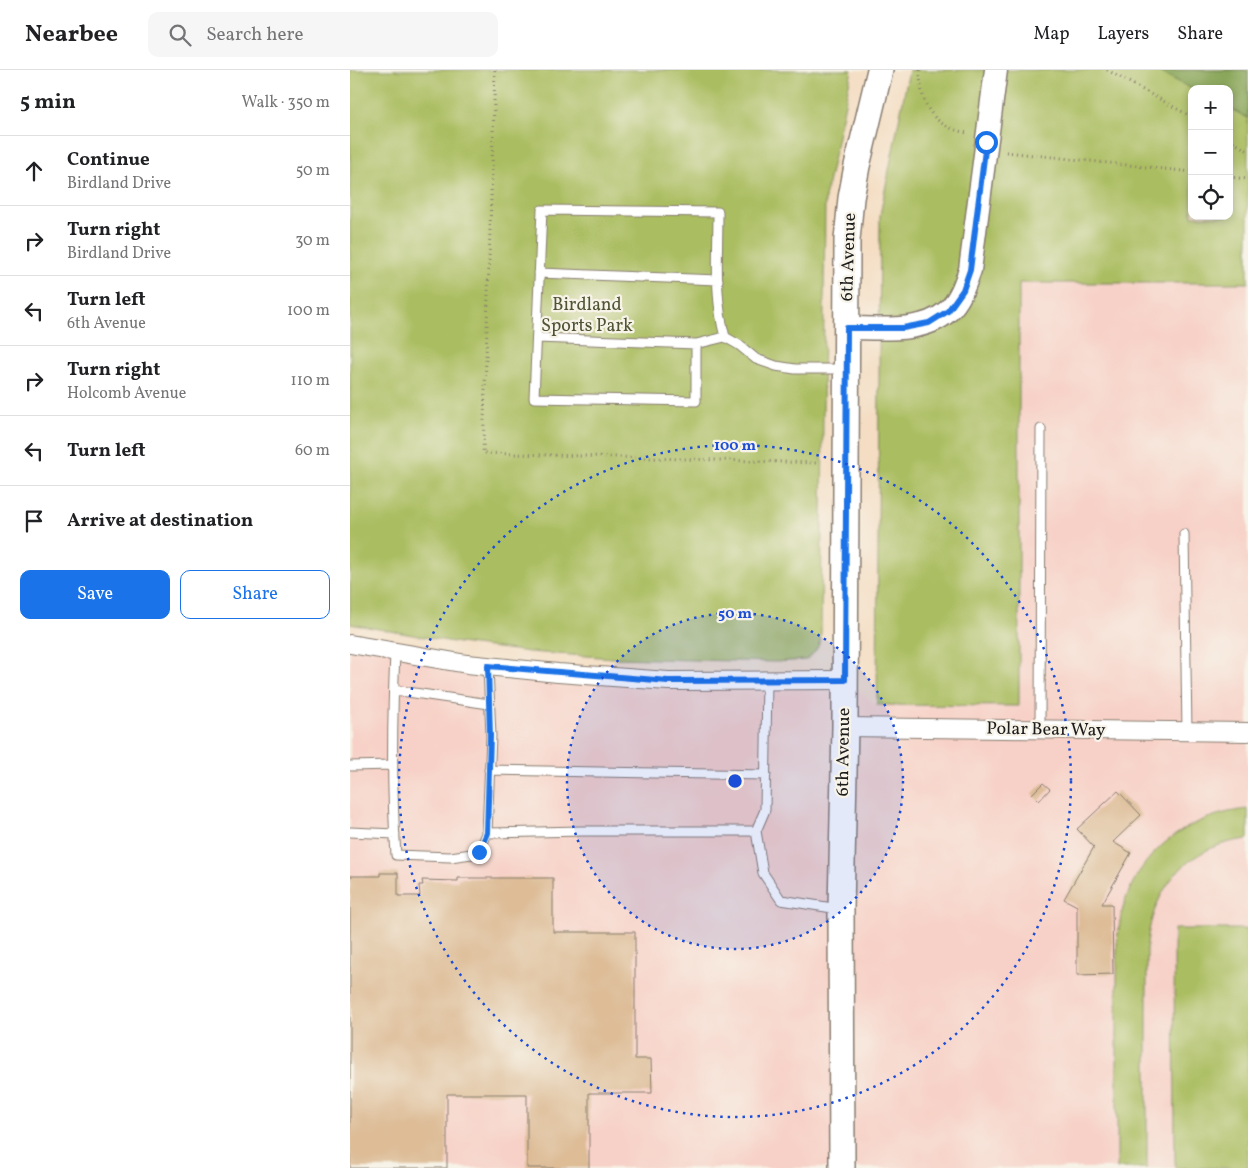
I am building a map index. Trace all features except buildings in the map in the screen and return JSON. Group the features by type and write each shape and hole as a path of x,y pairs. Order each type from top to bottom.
{"main road":[{"name":"6th Avenue","path":"842,1168 840,909 845,727 847,240 851,198 880,70"}],"street":[{"path":"847,328 903,328 929,323 948,311 963,290 970,270 996,70"},
{"path":"350,644 395,653 488,666 668,681 845,680"},
{"name":"Polar Bear Way","path":"845,727 1248,732"}],"lane":[{"path":"696,344 696,401 534,398 542,210 718,212 718,280 725,337"},
{"path":"539,273 718,280"},
{"path":"537,338 696,344 725,337 739,345 756,359 776,366 795,369 847,369"},
{"path":"1040,730 1041,429"},
{"path":"1184,534 1187,732"},
{"path":"395,653 393,765 396,855 450,857 479,852 487,833 490,736 488,666"},
{"path":"767,680 765,810 756,831 763,874 781,900 840,909"},
{"path":"394,690 489,704"},
{"path":"350,766 393,765"},
{"path":"489,770 766,775"},
{"path":"487,833 756,831"},
{"path":"350,832 395,834"}],"path":[{"path":"920,70 920,81 926,105 935,118 945,126 972,134"},
{"path":"1107,70 1188,115"},
{"path":"1233,142 1248,151"},
{"path":"1002,151 1188,172"},
{"path":"1233,177 1248,178"}],"shaded area":[{"path":"1019,283 1248,283 1248,1168 350,1168 350,644 467,664 845,680 877,705 1018,706"}],"green space":[{"name":"Birdland Sports Park","path":"350,70 852,70 825,198 821,633 817,648 806,660 775,662 614,658 529,652 459,643 350,624"},
{"path":"909,70 1248,70 1248,283 1019,283 1019,706 877,705 880,215"},
{"path":"1156,70 1248,70 1248,118 1233,110 1233,85 1188,85 1188,87"},
{"path":"1248,809 1248,839 1227,843 1208,850 1192,860 1178,872 1166,887 1157,904 1147,943 1147,1168 1117,1168 1117,941 1127,896 1135,878 1146,862 1175,835 1191,825 1209,818 1228,812"},
{"path":"1174,929 1248,929 1248,1168 1175,1168"}],"route":[{"path":"479,852 487,833 490,736 488,666 529,671 668,681 845,680 847,328 903,328 929,323 948,311 963,290 970,270 986,142"}]}
